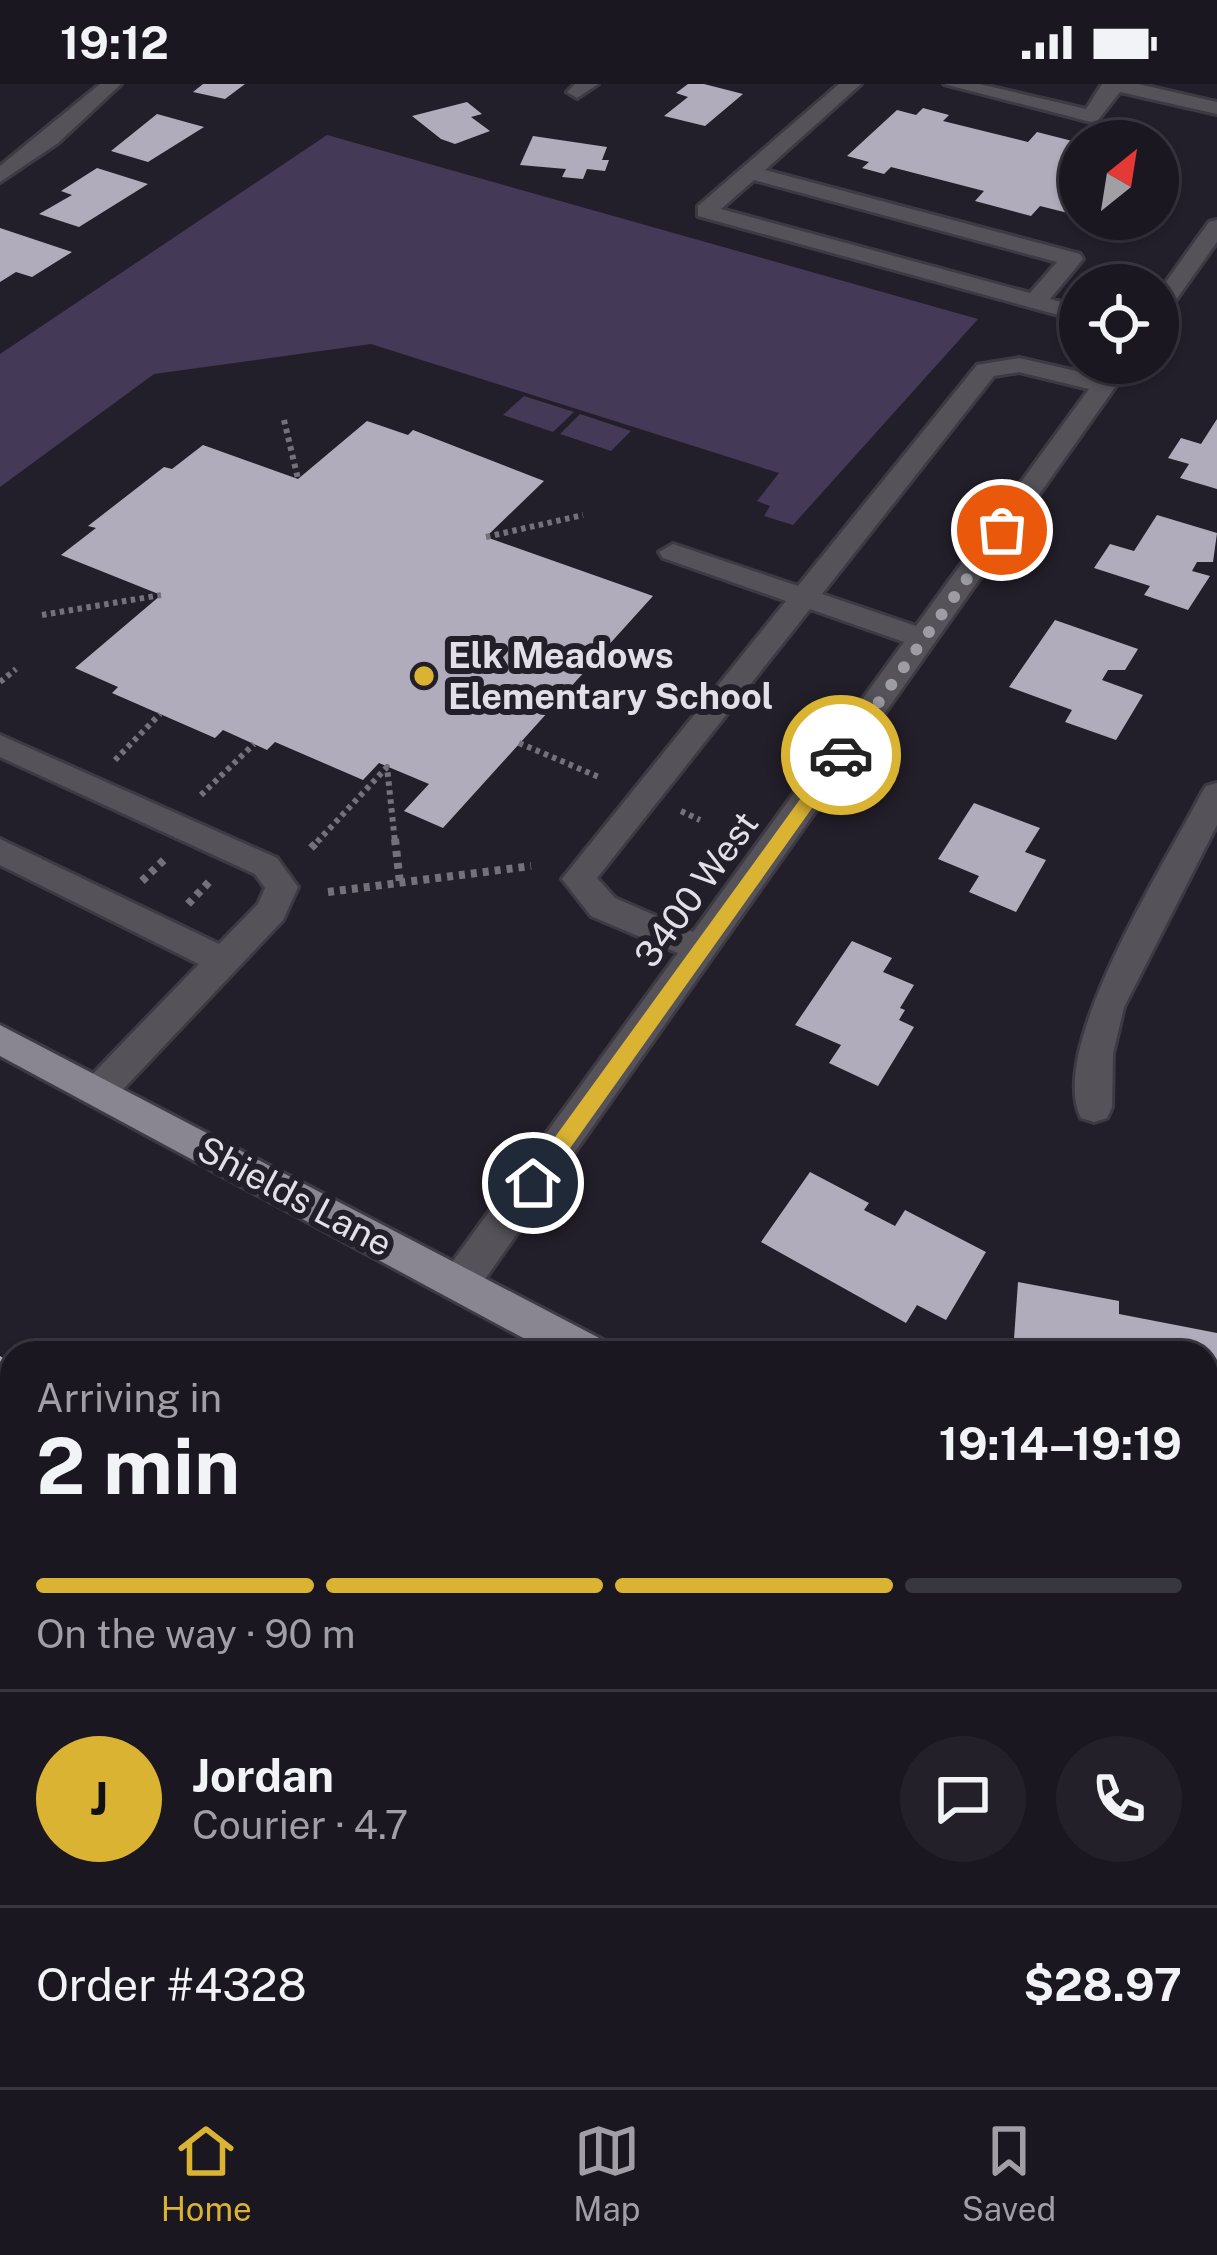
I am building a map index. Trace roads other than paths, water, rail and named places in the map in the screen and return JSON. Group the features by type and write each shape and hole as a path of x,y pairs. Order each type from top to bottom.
{"main road":[{"name":"Shields Lane","path":"0,1039 567,1341"}],"street":[{"path":"0,176 111,84"},
{"path":"851,84 706,212 1059,308"},
{"path":"954,84 1090,116 1114,84 1217,108"},
{"path":"751,173 1072,259 1035,302"},
{"path":"1179,280 1217,227"},
{"path":"701,949 603,908 578,879 986,370 1018,365 1059,369"},
{"name":"3400 West","path":"460,1284 1105,384"},
{"path":"673,552 925,639"},
{"path":"0,745 266,866 282,887 223,961 98,1092"},
{"path":"1094,1107 1095,1054 1107,1007 1217,794"},
{"path":"0,851 223,961"}],"place":[{"name":"Elk Meadows Elementary School","path":"424,676"}]}
